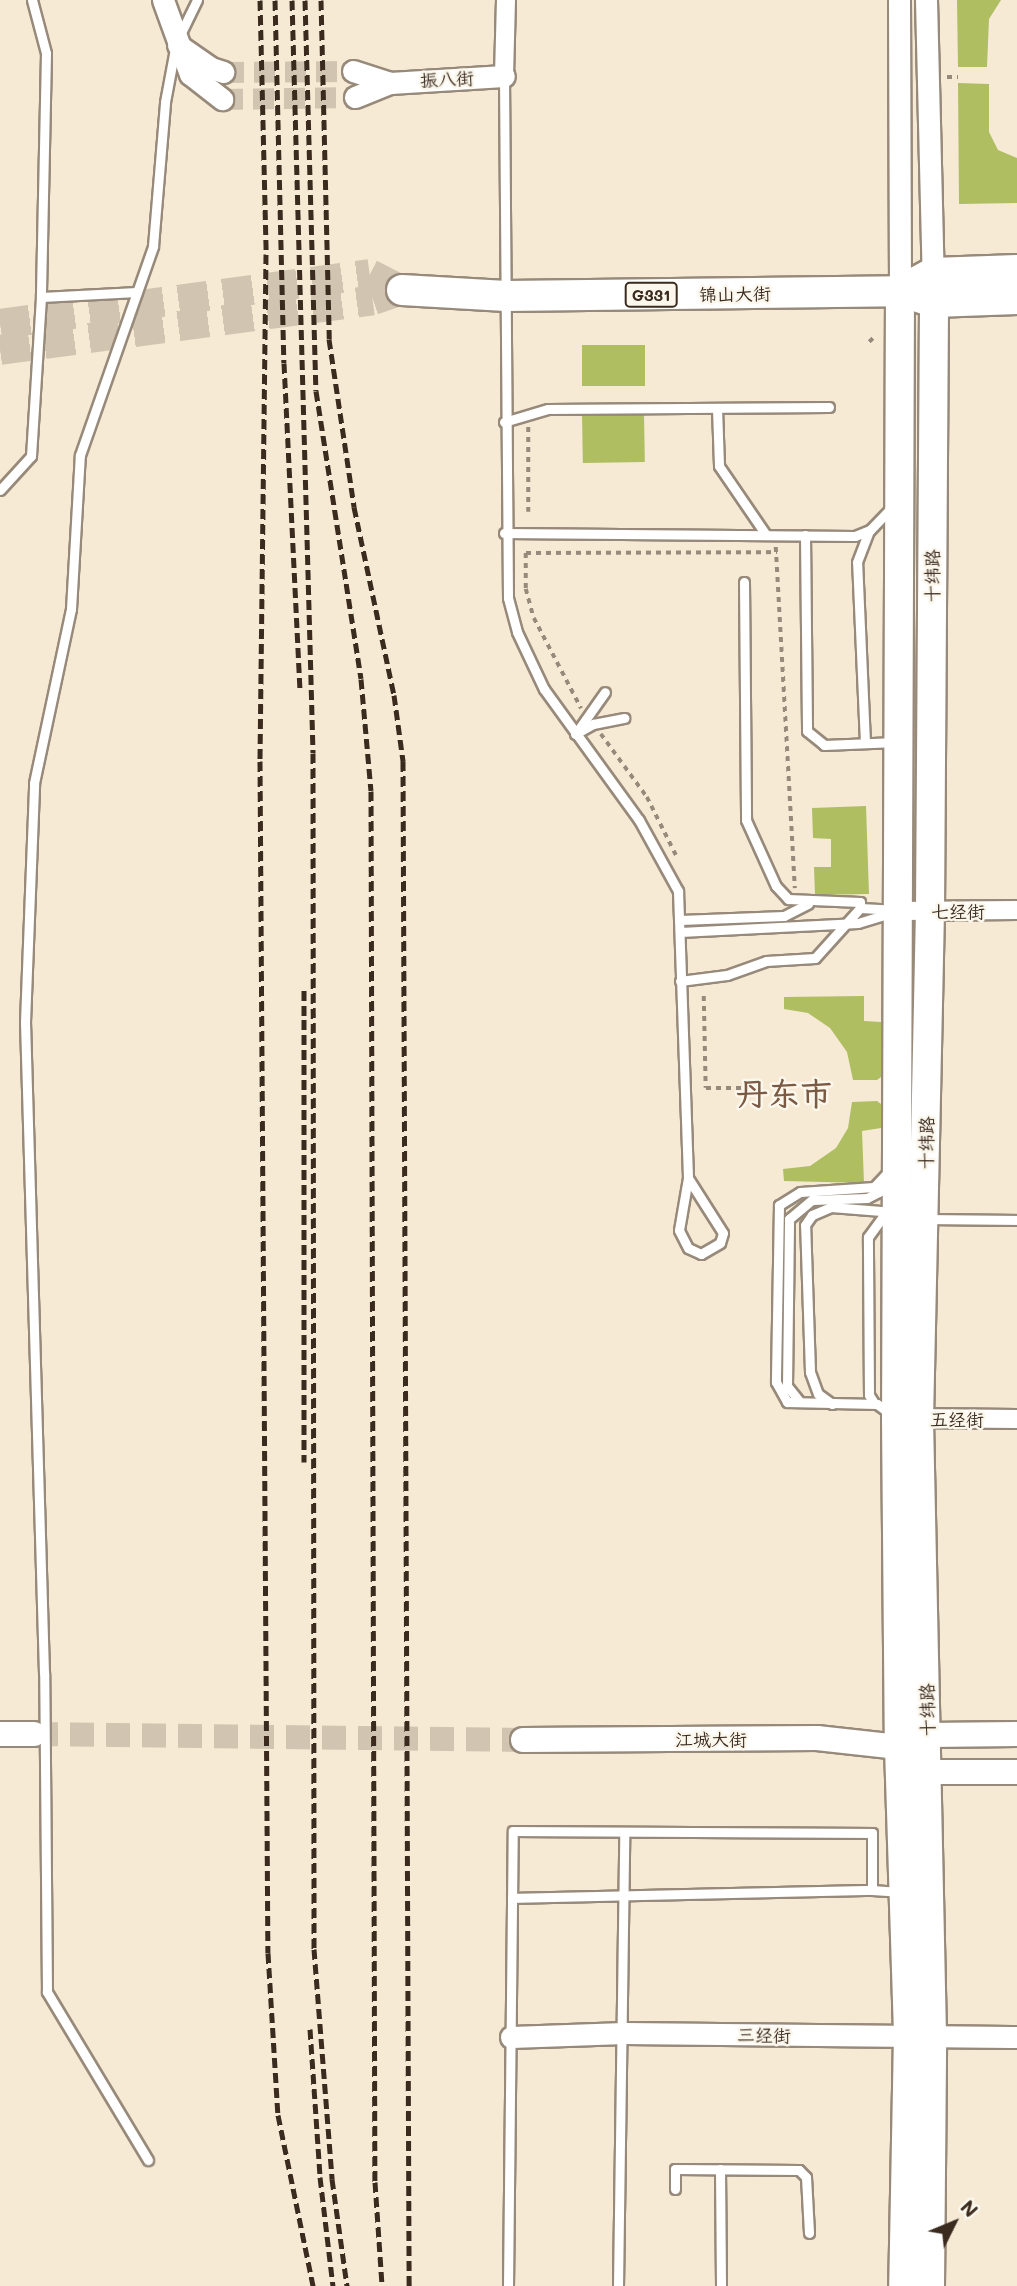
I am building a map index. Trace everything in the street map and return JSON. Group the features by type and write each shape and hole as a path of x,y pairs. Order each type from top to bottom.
{"highway":[{"name":"锦山大街","path":"900,291 933,273 1017,270"},
{"name":"锦山大街","path":"402,290 506,296 900,291 934,302 1017,299"}],"main road":[{"name":"十纬路","path":"900,291 899,1144 904,1214"},
{"name":"十纬路","path":"930,2286 920,2036 904,1892 899,1747 897,1413 904,1214 930,911 934,302"},
{"name":"十纬路","path":"897,1413 928,1735 920,2036 903,2286"},
{"path":"0,1734 34,1734"},
{"name":"江城大街","path":"523,1740 827,1738 899,1747 928,1735 1017,1734"},
{"path":"899,1747 927,1772 1017,1772"}],"street":[{"path":"163,0 176,43 190,74 222,99"},
{"path":"504,76 506,0"},
{"name":"十纬路","path":"899,0 900,291"},
{"name":"十纬路","path":"926,0 934,302"},
{"path":"176,43 204,64 223,72"},
{"name":"振八街","path":"353,71 390,83"},
{"name":"振八街","path":"355,97 390,83 504,76"},
{"name":"七经街","path":"899,911 1017,911"},
{"name":"五经街","path":"897,1413 1017,1419"},
{"name":"三经街","path":"511,2037 624,2033 1017,2037"}],"lane":[{"path":"0,491 32,456 41,297 46,53 32,0"},
{"path":"148,2160 47,1992 44,1673 25,1022 34,783 71,609 80,455 153,246 165,102 176,43 197,0"},
{"path":"504,76 505,582 517,632 544,690 622,795 678,891 688,1178 679,1230 688,1248 701,1254 720,1243 722,1229 688,1178"},
{"path":"41,297 137,292"},
{"path":"504,422 548,409 829,407"},
{"path":"717,408 719,467 769,535"},
{"path":"865,743 857,562 870,530 901,494"},
{"path":"504,533 855,536 870,530"},
{"path":"805,535 805,726 820,744 901,741"},
{"path":"680,981 727,975 766,961 815,958 860,908 860,902 809,903 788,899 780,891 746,820 744,582"},
{"path":"575,734 605,692"},
{"path":"575,734 593,724 624,719"},
{"path":"680,920 784,916 809,903"},
{"path":"860,908 899,911"},
{"path":"680,932 846,923 899,911"},
{"path":"807,1404 792,1399 787,1387 789,1219 812,1200 872,1197 882,1190 899,1144"},
{"path":"886,1177 870,1188 800,1192 784,1198 777,1210 777,1387 784,1400 897,1413"},
{"path":"832,1404 818,1394 810,1371 805,1226 812,1215 831,1207 1017,1220"},
{"path":"897,1413 869,1395 868,1237 874,1223 904,1214"},
{"path":"508,2286 513,1831 872,1833 872,1890"},
{"path":"618,2286 624,2033 624,1833"},
{"path":"512,1898 872,1890 904,1892"},
{"path":"675,2189 675,2169 799,2170 806,2177 809,2233"},
{"path":"720,2169 721,2286"}],"path":[{"path":"945,77 958,77"},
{"path":"869,342 874,337"},
{"path":"528,424 528,512"},
{"path":"769,535 777,552 783,725 796,882 793,892"},
{"path":"526,544 526,589 534,618 581,708"},
{"path":"526,553 777,552"},
{"path":"598,730 629,769 663,825 676,856 675,866 668,870"},
{"path":"704,996 706,1088 744,1088"}],"green space":[{"path":"957,0 1001,0 989,19 987,67 958,67"},
{"path":"958,83 989,84 989,132 998,150 1017,158 1017,203 959,204"},
{"path":"582,345 645,345 645,386 582,386"},
{"path":"644,414 645,462 583,463 582,415"},
{"path":"866,806 869,894 815,895 814,867 831,867 831,839 813,838 812,808"},
{"path":"864,996 864,1021 881,1022 881,1077 877,1080 853,1080 847,1052 830,1028 808,1013 784,1009 784,997"},
{"path":"877,1101 881,1104 881,1128 862,1131 864,1183 784,1181 783,1169 810,1166 836,1148 848,1128 852,1102"}],"tunnel":[{"path":"223,72 353,71"},
{"path":"222,99 355,97"},
{"path":"0,324 370,274 402,290"},
{"path":"0,350 373,300 402,290"},
{"path":"34,1734 523,1740"}],"railway":[{"path":"260,0 266,254 260,761 268,1953 278,2115 313,2286"},
{"path":"275,0 284,363 300,692"},
{"path":"292,0 313,753 314,1949 332,2179 347,2286"},
{"path":"305,0 316,391 361,679 371,791 375,2182 382,2286"},
{"path":"321,0 329,339 354,507 394,695 403,761 409,2286"},
{"path":"304,990 304,1462"},
{"path":"310,2029 320,2177 333,2286"}],"district":[{"name":"丹东市","path":"784,1092"}]}
